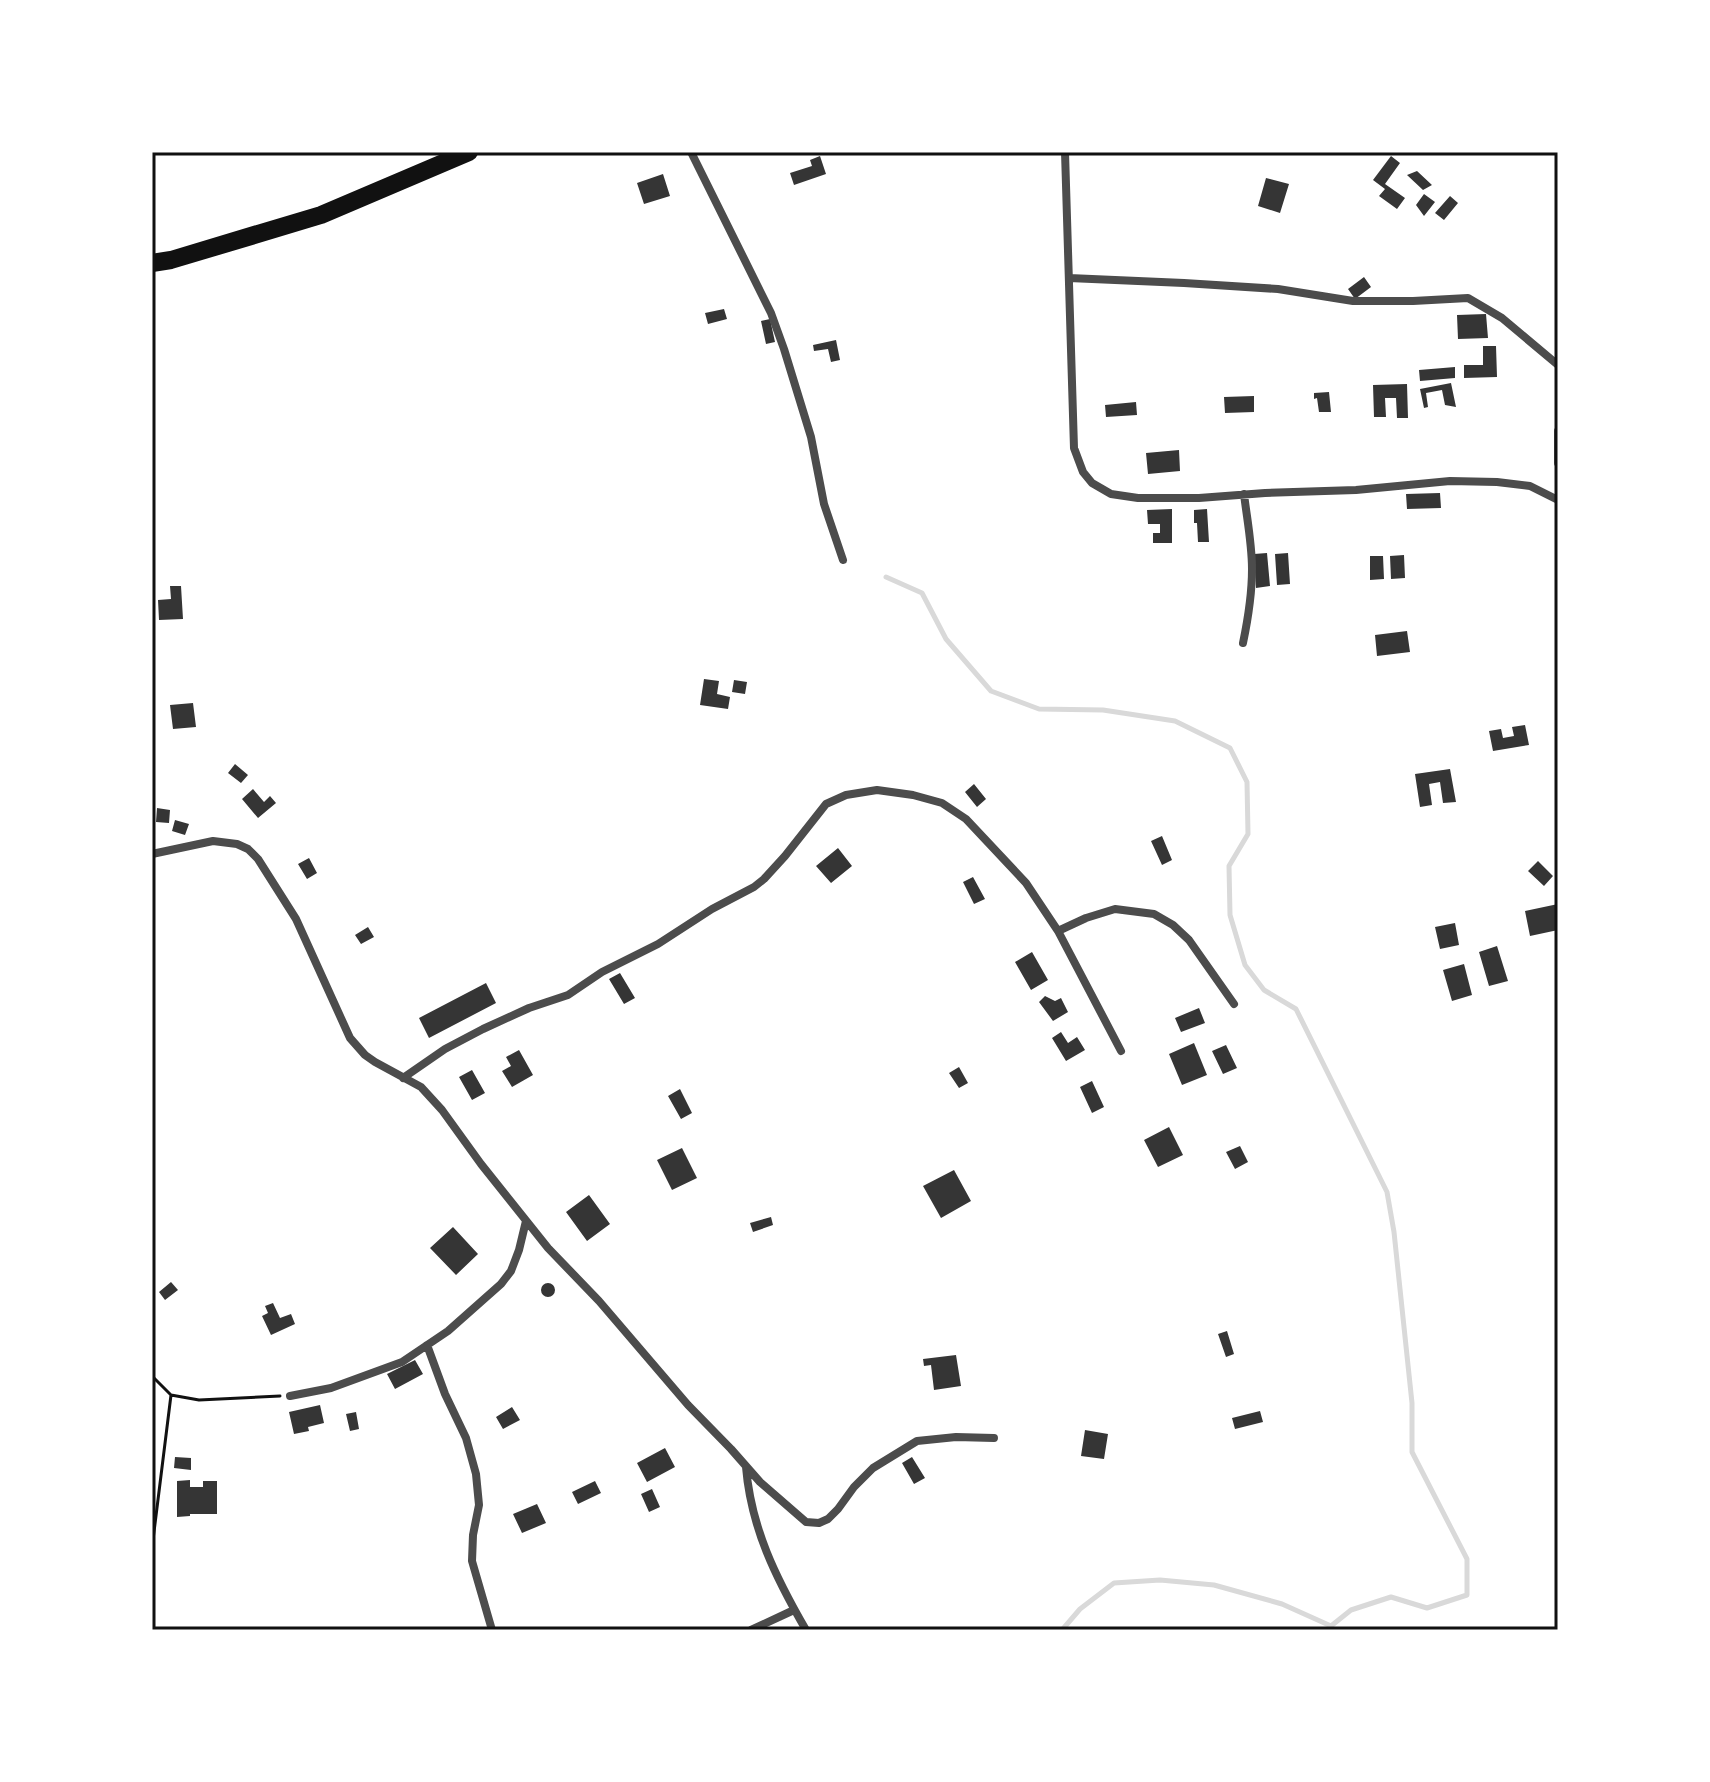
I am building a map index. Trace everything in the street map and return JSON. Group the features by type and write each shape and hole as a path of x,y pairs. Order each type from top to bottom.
{"highway":[{"path":"152,263 321,215 469,152"}],"street":[{"path":"691,152 780,337 811,437 824,504 843,560"},
{"path":"1065,152 1074,448 1083,472 1092,483 1111,494 1138,498 1199,498 1356,490 1450,481 1497,482 1530,486 1558,500"},
{"path":"1069,278 1278,289 1353,301 1468,298 1502,318 1558,365"},
{"path":"1558,431 1558,463"},
{"path":"1243,643 1252,570 1244,494"},
{"path":"403,1078 445,1049 483,1029 529,1008 568,995 602,972 658,944 712,909 754,887 785,856 826,804 846,795 877,790 942,803 966,819 1026,883 1058,931 1121,1051"},
{"path":"152,854 213,841 237,844 258,859 296,919 350,1038 365,1055 421,1087 548,1248 760,1482 806,1522 819,1523 828,1519 873,1468 917,1441 956,1437 994,1438"},
{"path":"1058,931 1115,909 1154,914 1173,925 1189,940 1234,1004"},
{"path":"290,1396 331,1388 402,1362 448,1331 511,1271 526,1221"},
{"path":"427,1345 466,1438 476,1474 479,1505 472,1561 492,1630"},
{"path":"746,1466 748,1493 764,1548 806,1630"},
{"path":"751,1630 794,1610"}],"path":[{"path":"152,1376 171,1395 199,1400 290,1396"},
{"path":"152,1548 171,1395"}],"building":[{"path":"820,156 826,174 794,185 790,173 812,166 810,160"},
{"path":"1391,156 1400,163 1385,184 1405,198 1397,209 1379,196 1385,189 1373,180"},
{"path":"1417,171 1432,185 1423,190 1407,175"},
{"path":"663,174 670,196 644,204 637,183"},
{"path":"1266,178 1289,184 1280,213 1258,206"},
{"path":"1424,194 1435,202 1424,216 1416,205"},
{"path":"1450,196 1458,203 1444,220 1435,213"},
{"path":"1364,277 1371,287 1355,299 1348,289"},
{"path":"724,309 727,319 708,324 705,313"},
{"path":"1486,314 1488,338 1458,339 1457,315"},
{"path":"770,319 775,342 766,344 761,321"},
{"path":"836,340 840,360 831,362 828,349 814,351 813,345"},
{"path":"1483,346 1496,346 1497,377 1464,378 1464,365 1483,365"},
{"path":"1455,367 1455,378 1420,381 1419,370"},
{"path":"1451,383 1456,407 1445,405 1442,390 1426,393 1428,407 1424,408 1420,389"},
{"path":"1407,384 1408,418 1397,418 1396,398 1385,398 1386,417 1374,417 1373,385"},
{"path":"1329,392 1331,412 1319,412 1314,393"},
{"path":"1254,396 1254,412 1225,413 1224,397"},
{"path":"1136,402 1137,415 1106,417 1105,405"},
{"path":"1179,450 1180,471 1148,474 1146,453"},
{"path":"1440,493 1441,508 1407,509 1406,494"},
{"path":"1172,509 1172,543 1153,543 1153,533 1160,533 1160,524 1148,524 1147,510"},
{"path":"1207,509 1209,542 1198,542 1194,510"},
{"path":"1267,553 1270,586 1256,588 1254,554"},
{"path":"1288,553 1290,584 1277,585 1275,554"},
{"path":"1404,555 1405,578 1391,579 1390,556"},
{"path":"1370,556 1383,556 1384,579 1370,580"},
{"path":"170,586 181,586 183,619 159,620 158,600 171,599"},
{"path":"1407,631 1410,652 1377,656 1375,635"},
{"path":"704,679 719,681 717,694 730,697 728,709 700,705"},
{"path":"734,680 747,682 745,694 732,692"},
{"path":"193,703 196,727 173,729 170,705"},
{"path":"1525,725 1529,745 1493,751 1489,731 1501,729 1503,738 1514,736 1512,727"},
{"path":"235,764 248,775 241,783 228,773"},
{"path":"1450,769 1456,802 1443,803 1440,782 1429,784 1432,805 1420,807 1415,774"},
{"path":"974,784 986,799 977,807 965,792"},
{"path":"253,789 264,802 270,796 276,803 258,818 242,799"},
{"path":"157,808 170,810 169,823 156,822"},
{"path":"175,820 189,824 185,835 172,831"},
{"path":"1162,836 1172,860 1162,865 1151,841"},
{"path":"838,848 852,866 831,883 816,866"},
{"path":"309,858 317,873 307,879 298,864"},
{"path":"1538,861 1553,876 1544,886 1528,871"},
{"path":"973,877 985,899 974,904 963,882"},
{"path":"1558,904 1558,930 1530,936 1525,911"},
{"path":"1455,923 1459,945 1440,949 1435,927"},
{"path":"368,927 374,937 361,944 355,935"},
{"path":"1497,946 1508,981 1489,986 1479,952"},
{"path":"1032,952 1048,980 1031,990 1015,962"},
{"path":"1464,964 1472,995 1452,1001 1443,970"},
{"path":"620,973 635,998 624,1004 609,979"},
{"path":"486,983 496,1003 429,1038 419,1018"},
{"path":"1045,996 1055,1001 1061,998 1068,1012 1053,1021 1039,1002"},
{"path":"1199,1008 1205,1023 1181,1032 1175,1018"},
{"path":"1061,1032 1068,1043 1077,1037 1085,1050 1066,1061 1052,1038"},
{"path":"1194,1043 1207,1075 1182,1085 1169,1054"},
{"path":"1226,1045 1237,1068 1223,1074 1212,1051"},
{"path":"519,1050 533,1075 512,1087 502,1071 511,1066 506,1057"},
{"path":"959,1067 968,1083 959,1088 949,1073"},
{"path":"472,1070 485,1093 472,1100 459,1077"},
{"path":"1092,1081 1104,1107 1092,1113 1080,1087"},
{"path":"680,1089 692,1113 681,1119 668,1096"},
{"path":"1169,1127 1183,1155 1158,1167 1144,1140"},
{"path":"1240,1146 1248,1162 1235,1169 1226,1152"},
{"path":"682,1148 697,1178 672,1190 657,1160"},
{"path":"954,1170 971,1201 941,1218 923,1186"},
{"path":"589,1195 610,1224 587,1241 566,1212"},
{"path":"771,1217 773,1225 753,1232 750,1223"},
{"path":"453,1227 478,1254 456,1275 430,1248"},
{"path":"171,1282 178,1290 165,1300 159,1292"},
{"path":"548,1283 555,1290 548,1297 541,1290"},
{"path":"273,1303 280,1318 291,1314 295,1324 271,1335 262,1316 268,1313 265,1306"},
{"path":"1227,1331 1234,1354 1226,1357 1218,1334"},
{"path":"956,1355 961,1386 934,1390 931,1365 924,1366 923,1359"},
{"path":"415,1360 423,1374 395,1389 387,1374"},
{"path":"320,1405 324,1423 294,1434 289,1412"},
{"path":"512,1407 520,1420 503,1429 496,1417"},
{"path":"1260,1411 1263,1422 1235,1429 1232,1418"},
{"path":"356,1412 359,1429 350,1431 346,1414"},
{"path":"1085,1430 1108,1434 1104,1459 1081,1456"},
{"path":"665,1448 675,1467 647,1482 637,1463"},
{"path":"175,1457 191,1458 191,1470 174,1468"},
{"path":"912,1457 925,1478 914,1484 902,1463"},
{"path":"190,1480 190,1487 203,1487 203,1481 217,1481 217,1514 177,1517 177,1481"},
{"path":"595,1481 601,1493 578,1504 572,1492"},
{"path":"652,1489 660,1507 649,1512 641,1494"},
{"path":"537,1504 546,1523 522,1533 513,1514"}],"waterway":[{"path":"886,577 922,593 946,639 991,691 1039,709 1103,710 1175,721 1230,748 1247,782 1248,834 1229,866 1230,915 1245,965 1264,990 1296,1009 1387,1192 1412,1403 1412,1452 1467,1559 1467,1595 1427,1608 1391,1597 1351,1610 1331,1626 1282,1604 1214,1585 1160,1580 1114,1583 1080,1609 1062,1630"}]}
